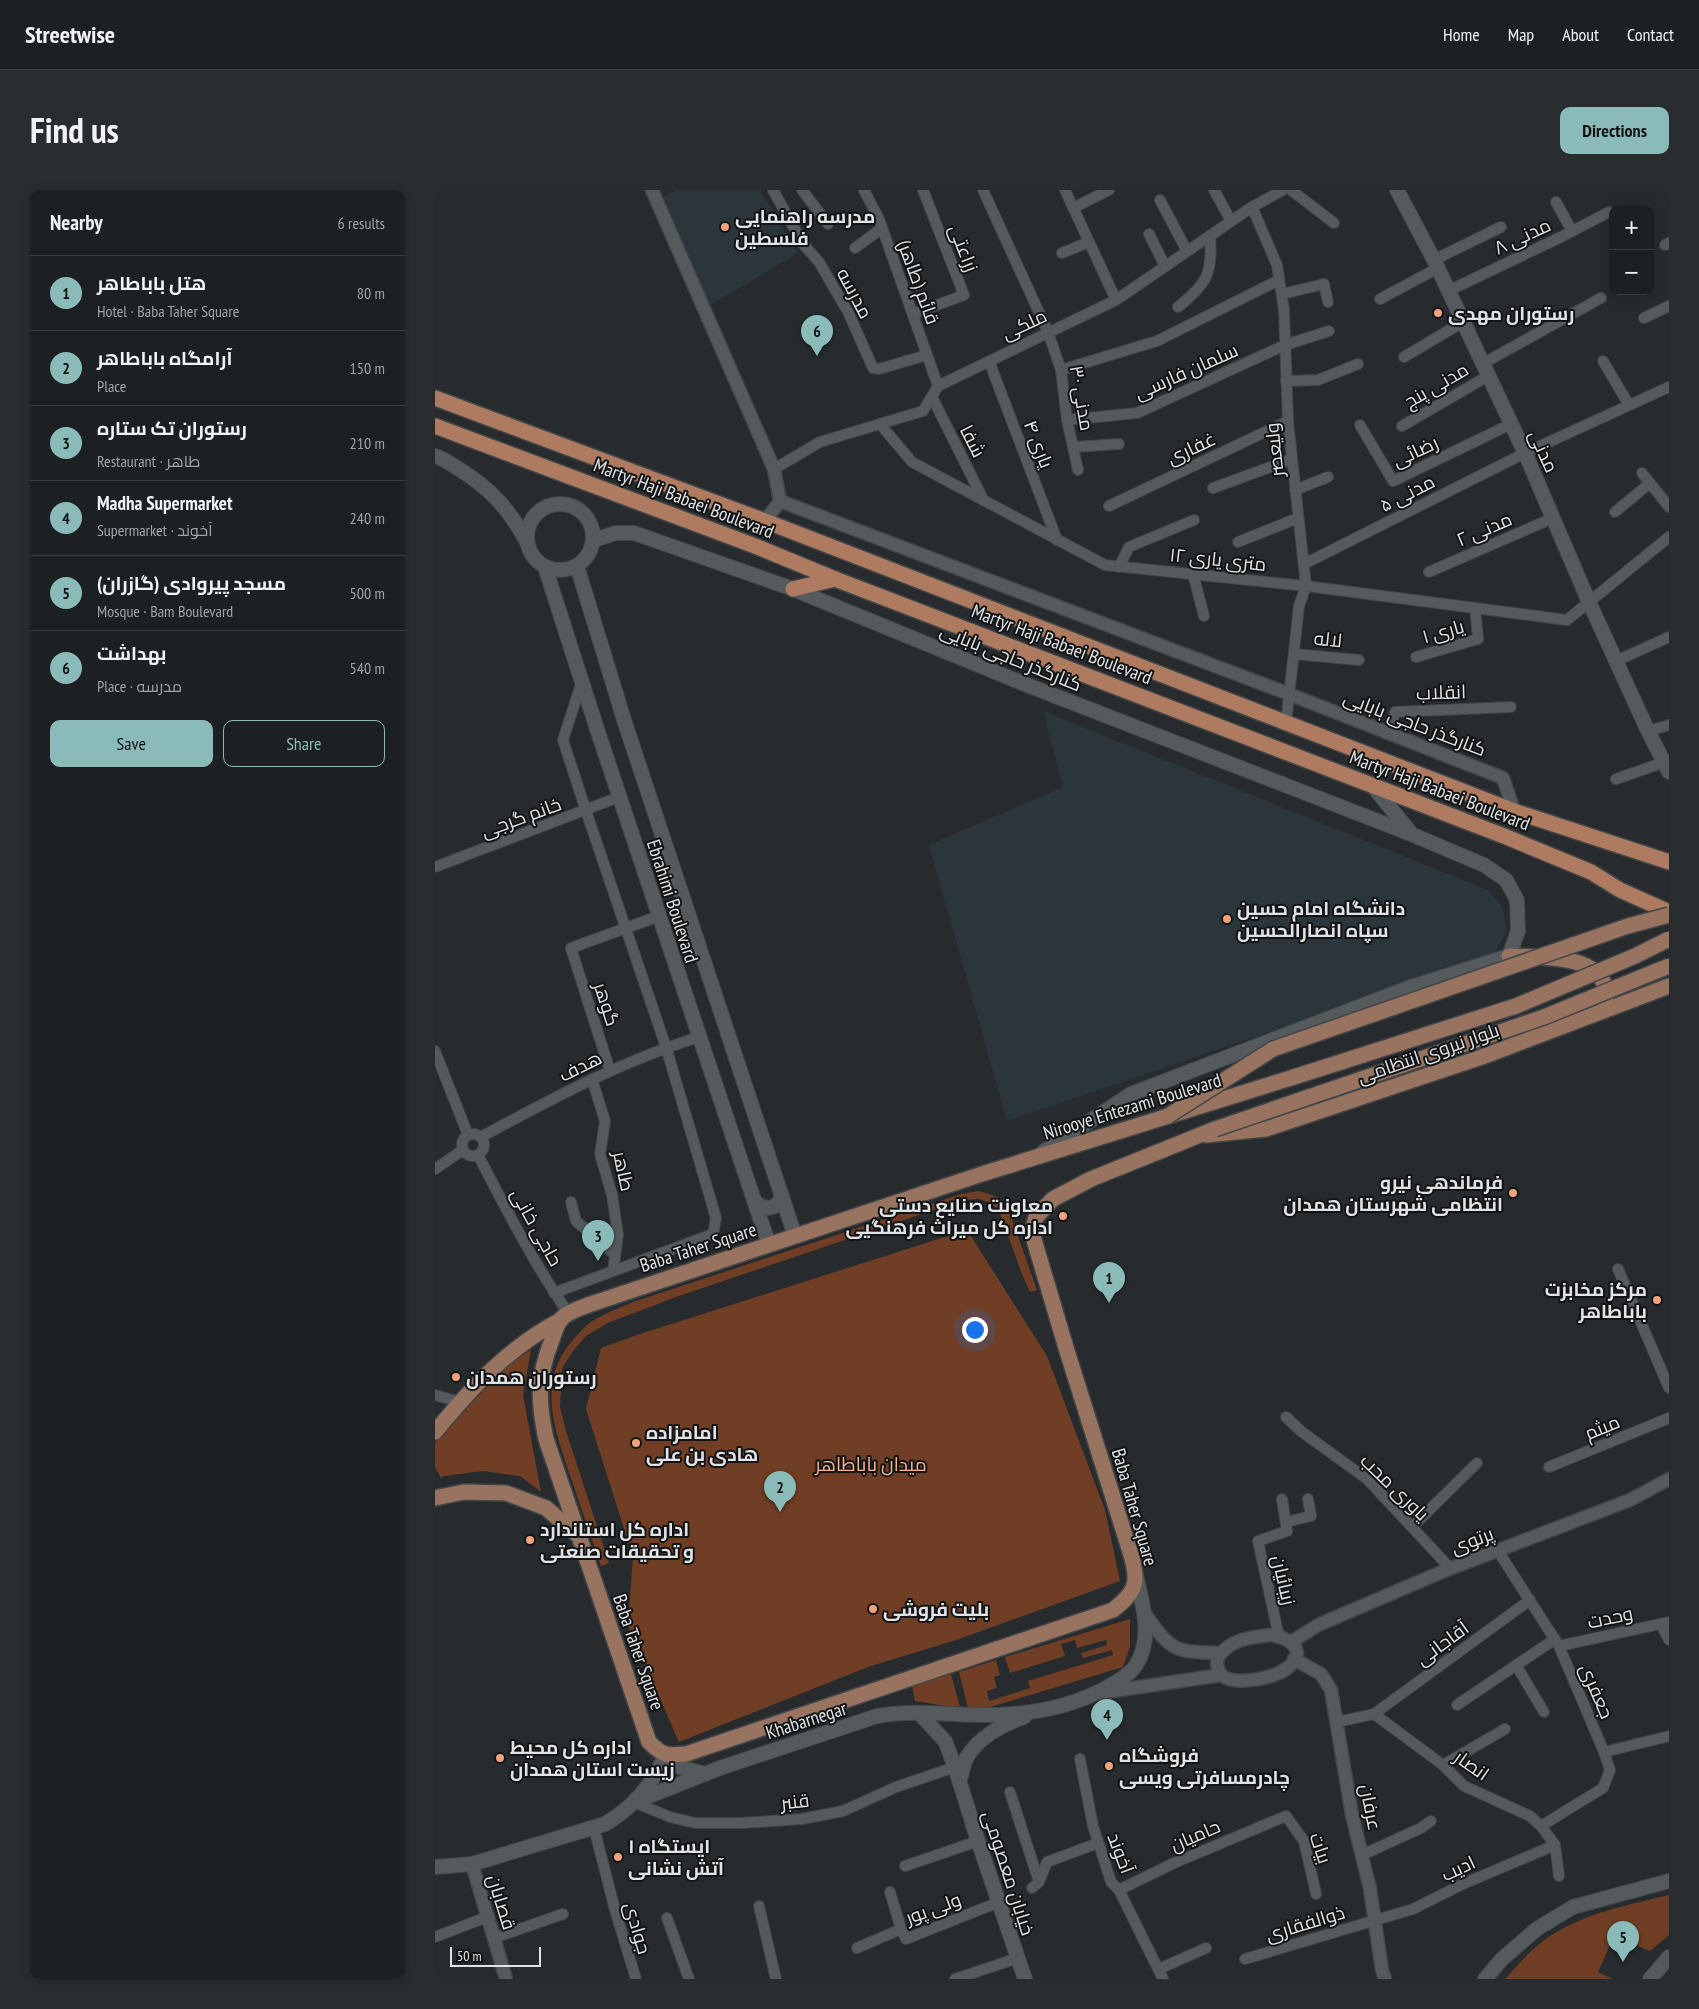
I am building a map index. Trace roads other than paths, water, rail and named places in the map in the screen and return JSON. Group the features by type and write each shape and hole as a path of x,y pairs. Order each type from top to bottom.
{"highway":[{"name":"Martyr Haji Babaei Boulevard","path":"435,398 765,521 1514,811 1669,862"},
{"name":"Martyr Haji Babaei Boulevard","path":"435,426 755,546 835,579 1371,784 1591,872 1620,890 1669,913"},
{"path":"793,589 835,579"},
{"path":"1332,769 1343,745"}],"main road":[{"name":"مدنی","path":"1399,191 1436,264 1525,453 1589,602 1648,731 1667,767"},
{"path":"435,456 477,480 498,499 514,519 531,553 545,567 567,570 585,560 594,540 593,529 588,518 580,510 570,505 547,506 534,517 527,532 527,543"},
{"name":"کنارگذر حاجی بابایی","path":"594,540 616,533 634,533 793,589 1027,685 1484,864 1506,880 1517,900 1518,931 1509,956"},
{"name":"Ebrahimi Boulevard","path":"577,566 628,732 795,1236"},
{"name":"Ebrahimi Boulevard","path":"545,567 619,797 769,1245"},
{"path":"1371,784 1411,834"},
{"path":"1168,1116 1273,1049 1669,913"},
{"name":"Nirooye Entezami Boulevard","path":"982,1174 1516,1006 1635,956 1669,939"},
{"path":"1036,1157 1131,1094 1408,988 1509,956 1576,961 1587,965 1601,977 1605,987 1606,994 1602,1012"},
{"path":"1195,1136 1544,1017 1669,966"},
{"name":"بلوار نیروی انتظامی","path":"1195,1136 1266,1129 1482,1057 1669,986"},
{"name":"Baba Taher Square","path":"982,1174 615,1296 565,1317 544,1359 540,1382 540,1410 549,1449 577,1535 649,1742 665,1755 687,1754 1113,1610 1125,1600 1135,1586 1137,1576 1032,1233 1037,1217 1053,1199 1091,1179 1195,1136"},
{"path":"754,1202 760,1207 771,1207 777,1205 782,1196"},
{"path":"435,1432 460,1402 515,1348 539,1331 565,1317"},
{"path":"435,1498 464,1492 507,1493 546,1508 577,1535"},
{"path":"957,1773 967,1757 986,1736 1011,1721 1094,1694 1119,1680 1136,1666 1144,1639 1145,1614 1137,1576"},
{"name":"Khabarnegar","path":"634,1802 705,1774 877,1716 899,1712 995,1715 1040,1711"},
{"path":"919,1713 945,1741 957,1773"},
{"path":"665,1755 679,1767 705,1774"},
{"name":"Khabarnegar","path":"435,1867 471,1864 605,1824 623,1813 634,1802 658,1772 665,1755"},
{"name":"خیابان معصومی","path":"957,1773 1025,1979"},
{"path":"1485,1979 1502,1959 1538,1928 1573,1907 1669,1881"},
{"path":"1650,1979 1669,1957"}],"street":[{"path":"653,190 774,469 780,501 765,521"},
{"name":"مدرسه","path":"773,190 803,244 819,262 848,312 873,368 879,370 927,355"},
{"path":"803,190 828,224"},
{"name":"قائم (طاهر)","path":"864,190 882,228 938,386"},
{"name":"زراعتی","path":"913,314 964,296 923,190"},
{"name":"مدنی ۳۰","path":"983,190 1048,332 1061,370 1067,420 1078,470"},
{"path":"1065,190 1116,300"},
{"path":"1073,208 1109,190"},
{"path":"1214,190 1231,221"},
{"path":"1291,190 1334,223"},
{"name":"ملکی","path":"938,386 1116,300 1252,207 1280,191"},
{"path":"1160,200 1187,251"},
{"path":"1556,202 1572,231"},
{"name":"ولیعصر","path":"1252,207 1277,265 1282,294 1288,421 1306,586 1299,606 1286,723"},
{"name":"مدنی ۸","path":"1448,291 1609,212"},
{"path":"1380,299 1501,227"},
{"path":"855,248 882,228"},
{"path":"1149,234 1165,266"},
{"path":"1177,307 1191,297 1207,278 1211,256 1210,236"},
{"path":"1062,252 1089,242"},
{"path":"1061,370 1157,341 1279,280"},
{"path":"1282,294 1324,284 1328,302"},
{"name":"مدنی پنج","path":"1402,426 1485,370 1601,298"},
{"path":"1644,318 1669,306"},
{"path":"1404,357 1463,322"},
{"name":"سلمان فارسی","path":"1067,420 1137,413 1285,345 1329,331"},
{"name":"یاری ۴","path":"989,361 1057,540"},
{"path":"1603,362 1629,405"},
{"path":"1287,381 1318,380 1358,364"},
{"path":"774,469 820,442 923,410 938,386"},
{"name":"مدنی ۵","path":"1303,564 1525,453 1669,387"},
{"name":"شفا","path":"932,397 984,500"},
{"name":"غفاری","path":"1109,506 1288,421"},
{"name":"۱۲ متری یاری","path":"880,424 912,462 1105,565 1306,586 1567,620 1669,537"},
{"name":"رضائی","path":"1360,425 1393,481 1511,424"},
{"path":"1073,447 1119,444"},
{"path":"1213,488 1292,459"},
{"path":"1642,473 1669,507"},
{"path":"1295,490 1329,477"},
{"path":"1615,512 1650,483"},
{"name":"کنارگذر حاجی بابایی","path":"780,501 1289,694 1503,778 1514,811"},
{"path":"1238,542 1298,518"},
{"name":"مدنی ۲","path":"1429,572 1553,518"},
{"path":"1119,567 1129,548 1194,520"},
{"path":"1193,574 1204,616"},
{"name":"یاری ۱","path":"1416,657 1478,639 1475,608"},
{"path":"1616,661 1669,637"},
{"name":"لاله","path":"1294,654 1359,660"},
{"path":"554,1293 713,1234 717,1218 666,1047 563,740 581,681"},
{"name":"انقلاب","path":"1389,733 1395,712 1511,707"},
{"path":"1648,731 1669,725"},
{"path":"1616,780 1667,767"},
{"name":"خانم گرجی","path":"435,867 619,797"},
{"path":"626,929 659,916"},
{"name":"گوهر","path":"610,1071 571,948 626,929"},
{"name":"هدف","path":"481,1138 610,1071 666,1047 699,1037"},
{"path":"435,1051 468,1135"},
{"name":"طاهر","path":"593,1079 605,1121 600,1154 612,1195 618,1235 613,1271"},
{"path":"473,1134 481,1138 484,1147 478,1155 472,1156 463,1150 462,1144 468,1135 473,1134"},
{"path":"435,1169 463,1150"},
{"name":"حاجی خانی","path":"478,1155 554,1293 565,1317"},
{"path":"571,1202 576,1221 614,1254"},
{"path":"1618,1269 1669,1388"},
{"path":"435,1395 460,1402"},
{"name":"یاوری محب","path":"1286,1418 1302,1432 1367,1479 1413,1526 1451,1569"},
{"name":"میثم","path":"1549,1467 1669,1418"},
{"path":"1413,1526 1477,1463"},
{"name":"پرتوی","path":"1291,1642 1318,1625 1451,1569 1630,1500 1669,1479"},
{"path":"1282,1499 1285,1522 1311,1516 1308,1499"},
{"name":"زیبائیان","path":"1279,1637 1257,1541 1287,1531 1285,1522"},
{"name":"جعفری","path":"1498,1551 1557,1643 1605,1752 1610,1770 1603,1788 1541,1826"},
{"name":"آقاجانی","path":"1374,1714 1529,1600"},
{"path":"1145,1614 1162,1638 1173,1646 1187,1652 1221,1653"},
{"path":"1665,1623 1669,1640"},
{"name":"وحدت","path":"1557,1643 1665,1623"},
{"path":"1094,1694 1221,1675 1232,1680 1243,1681 1269,1676 1286,1668 1294,1659 1297,1649 1291,1642 1279,1637 1254,1636 1239,1640 1226,1647 1217,1659 1221,1675"},
{"path":"1457,1705 1515,1666 1557,1643"},
{"name":"عرفان","path":"1294,1659 1321,1674 1331,1690 1352,1815 1370,1890 1385,1979"},
{"path":"1515,1666 1543,1712"},
{"path":"1337,1722 1374,1714"},
{"name":"انصار","path":"1374,1714 1443,1765 1464,1786 1530,1816 1541,1826 1555,1845 1559,1876"},
{"path":"1443,1765 1505,1729"},
{"path":"1605,1752 1669,1736"},
{"name":"آخوند","path":"1079,1759 1093,1826 1111,1882 1119,1890 1163,1979"},
{"name":"قنبر","path":"634,1802 670,1817 695,1823 741,1823 802,1818 843,1811 896,1787 957,1773"},
{"path":"1010,1792 1035,1885 1047,1862 1098,1843"},
{"name":"حامیان","path":"1119,1890 1174,1863 1286,1816"},
{"name":"بیات","path":"1286,1816 1304,1841 1316,1894"},
{"path":"1362,1855 1421,1828 1431,1821"},
{"name":"جوادی","path":"594,1828 615,1910 636,1979"},
{"path":"905,1866 978,1841"},
{"name":"ادیب","path":"1374,1920 1413,1909 1463,1884 1555,1845"},
{"name":"قصابان","path":"471,1864 494,1938 502,1978"},
{"path":"890,1892 901,1929"},
{"name":"ولی پور","path":"857,1948 901,1929 906,1939 999,1902"},
{"path":"759,1906 776,1979"},
{"path":"494,1938 563,1914"},
{"path":"435,1937 487,1916"},
{"path":"667,1918 689,1979"},
{"name":"ذوالفقاری","path":"1245,1959 1374,1920"},
{"path":"1159,1969 1206,1948"},
{"path":"955,1979 1017,1958"}],"place":[{"name":"مدرسه راهنمایی فلسطین","path":"725,227"},
{"name":"رستوران مهدی","path":"1438,313"},
{"name":"بهداشت","path":"817,356"},
{"name":"دانشگاه امام حسین سپاه انصارالحسین","path":"1227,919"},
{"name":"فرماندهی نیرو انتظامی شهرستان همدان","path":"1513,1193"},
{"name":"معاونت صنایع دستی اداره کل میراث فرهنگیی","path":"1063,1216"},
{"name":"رستوران تک ستاره","path":"598,1261"},
{"name":"مرکز مخابزت باباطاهر","path":"1657,1300"},
{"name":"هتل باباطاهر","path":"1109,1303"},
{"name":"رستوران همدان","path":"456,1377"},
{"name":"امامزاده هادی بن علی","path":"636,1443"},
{"name":"آرامگاه باباطاهر","path":"780,1512"},
{"name":"اداره کل استاندارد و تحقیقات صنعتی","path":"530,1540"},
{"name":"بلیت فروشی","path":"873,1609"},
{"name":"Madha Supermarket","path":"1107,1740"},
{"name":"اداره کل محیط زیست استان همدان","path":"500,1758"},
{"name":"فروشگاه چادرمسافرتی ویسی","path":"1109,1766"},
{"name":"ایستگاه ۱ آتش نشانی","path":"618,1857"},
{"name":"مسجد پیروادی (گازران)","path":"1623,1962"}],"park label":[{"name":"میدان باباطاهر","path":"871,1464"}]}
